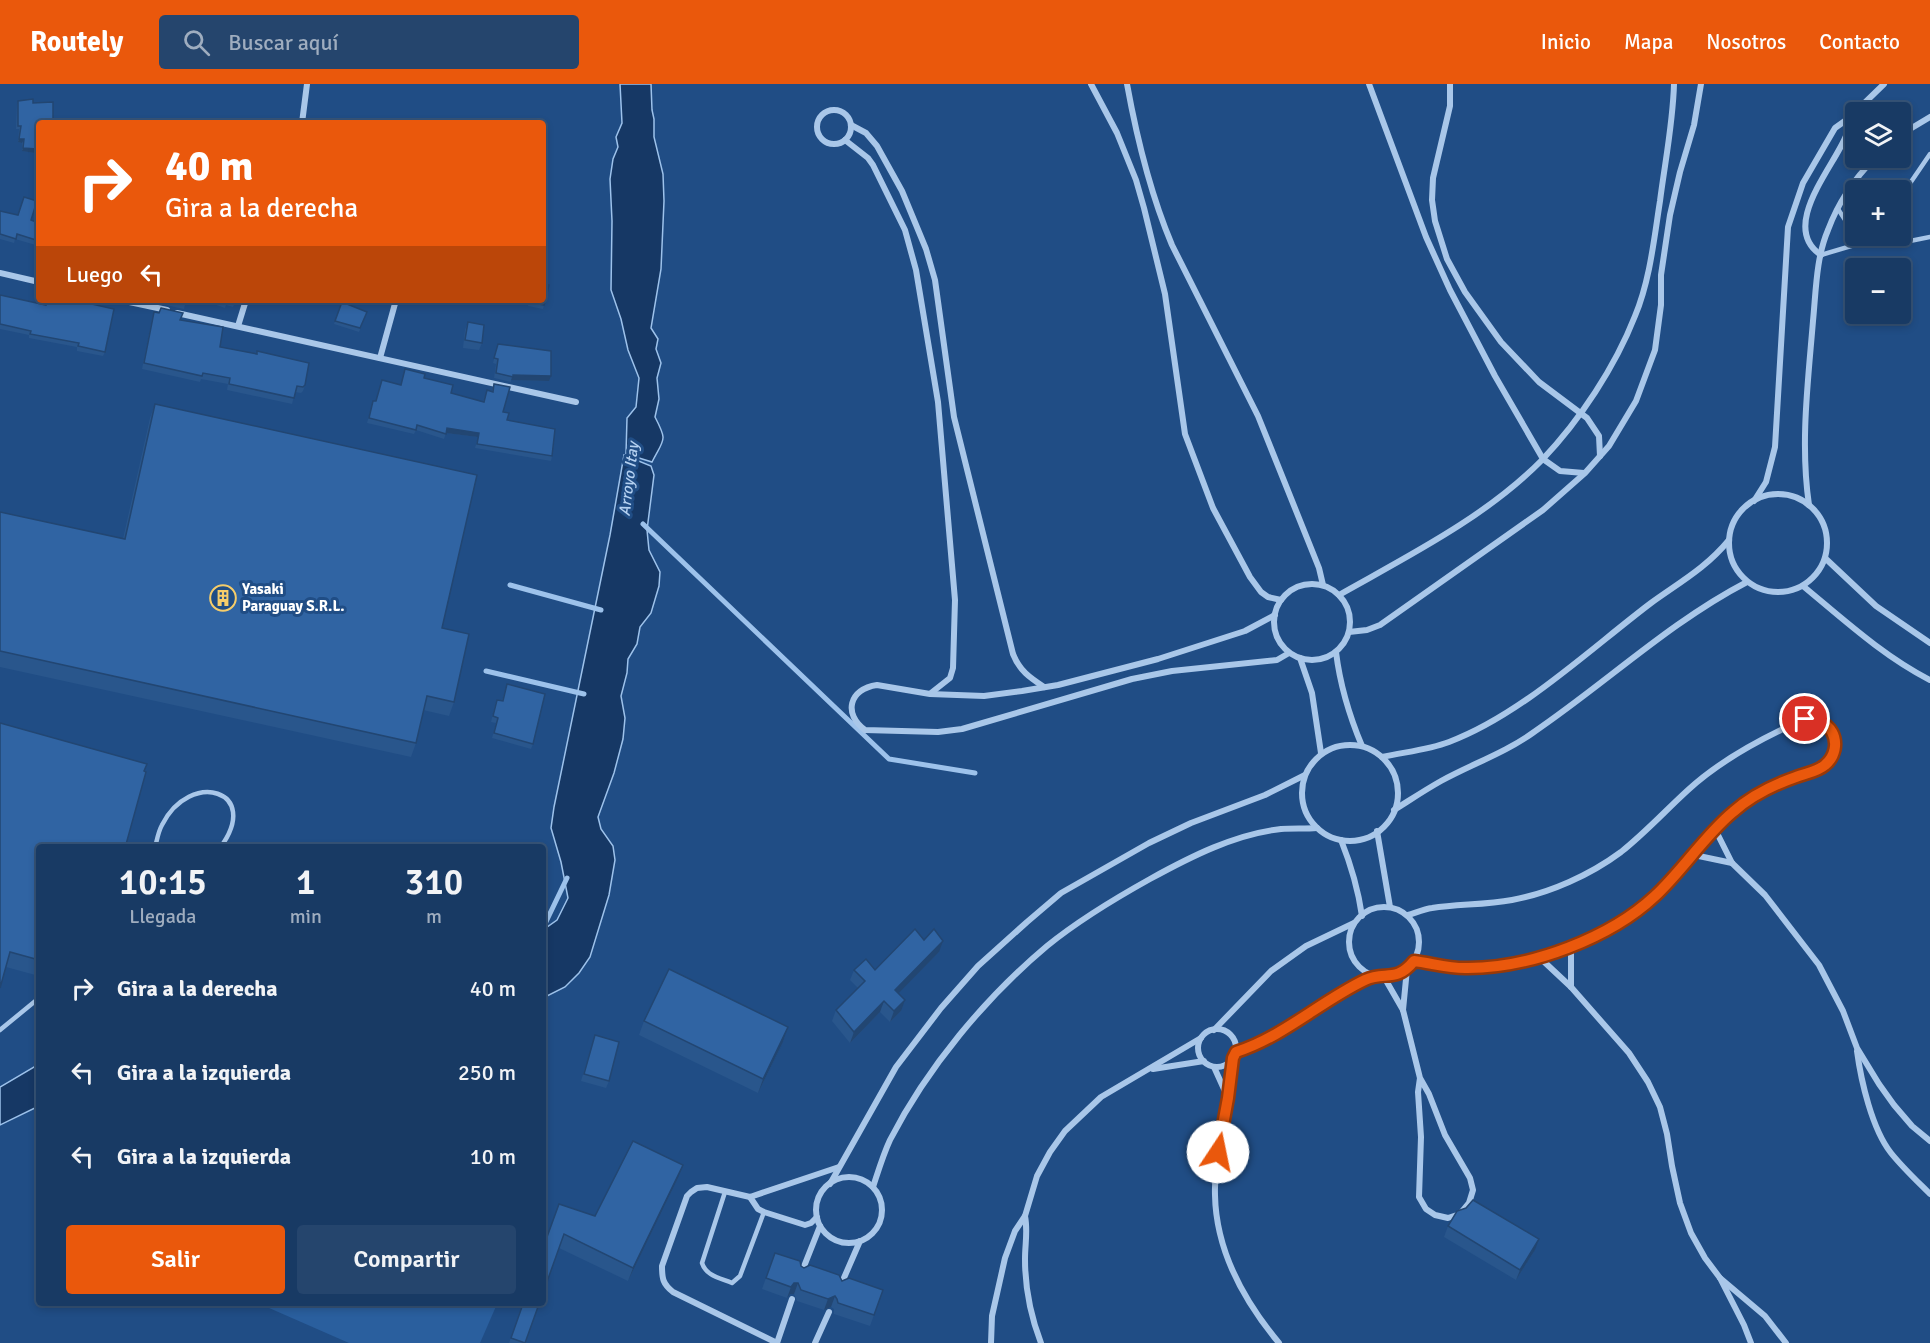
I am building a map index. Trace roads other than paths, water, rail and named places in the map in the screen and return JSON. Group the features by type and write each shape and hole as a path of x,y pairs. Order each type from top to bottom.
{"street":[{"path":"302,120 307,84"},
{"path":"1091,84 1117,133 1136,180 1144,208 1165,294 1185,434 1214,508 1250,577 1261,592 1268,597 1281,600"},
{"path":"1127,84 1144,163 1163,224 1176,255 1258,416 1319,568 1323,585"},
{"path":"1369,84 1426,237 1450,290 1495,376 1542,459 1560,471 1585,473"},
{"path":"1450,84 1450,106 1433,178 1432,200 1435,221 1447,259 1465,292 1501,342 1539,382 1581,412 1599,436 1600,456"},
{"path":"1339,595 1430,543 1497,499 1542,459 1581,412 1612,367 1636,315 1646,282 1673,113 1674,84"},
{"path":"1349,632 1367,630 1380,625 1543,510 1585,473 1609,446 1636,401 1655,350 1662,305 1661,275 1670,215 1694,125 1701,84"},
{"path":"1866,102 1884,84"},
{"path":"851,125 850,133 845,140 839,143 826,142 818,131 820,118 832,110 845,114 851,125 866,133 877,146 902,191 926,249 935,280 954,417 1013,654 1018,667 1045,687"},
{"path":"1911,128 1930,117"},
{"path":"1754,501 1766,482 1775,447 1788,227 1803,183 1835,128 1845,121"},
{"path":"1821,255 1807,242 1805,223 1821,179 1845,137"},
{"path":"845,140 868,158 873,165 905,230 916,270 938,402 955,623 953,668 950,678 930,694"},
{"path":"1809,505 1805,467 1807,404 1821,255 1827,231 1845,194 1867,168"},
{"path":"0,273 36,281"},
{"path":"134,303 576,402"},
{"path":"238,326 245,303"},
{"path":"380,358 395,303"},
{"path":"1382,757 1448,742 1484,726 1516,707 1652,603 1699,571 1729,540 1736,517 1744,508 1764,496 1788,495 1799,498 1809,505 1824,524 1828,547 1820,570 1803,586 1780,593 1757,588 1747,582 1733,563 1729,540"},
{"path":"1825,558 1876,606 1930,643"},
{"path":"1394,810 1442,780 1498,754 1533,734 1629,663 1671,628 1718,597 1747,582"},
{"path":"1323,585 1339,595 1348,608 1349,632 1336,652 1325,658 1313,660 1300,658 1289,653 1281,645 1276,634 1275,615 1281,600 1289,591 1299,586 1323,585"},
{"path":"1803,586 1912,671 1930,680"},
{"path":"1275,615 1245,631 1158,660 1045,687 984,696 930,694 877,685 868,686 855,696 851,703 851,715 857,725 865,730 938,732 986,723 1132,679 1172,671 1277,660 1289,653"},
{"path":"1336,652 1348,712 1362,746"},
{"path":"1300,658 1312,693 1321,753"},
{"path":"1407,915 1430,908 1512,900 1553,888 1590,871 1621,852 1690,788 1732,758 1768,736 1805,719 1817,720 1830,729 1836,743 1827,764 1814,772 1796,777 1756,795 1732,812 1654,897 1607,931 1571,946 1520,962 1467,969 1414,961"},
{"path":"1339,746 1362,746 1382,757 1389,765 1397,787 1394,810 1389,820 1377,831 1361,839 1341,840 1317,828 1304,810 1302,798 1305,776 1310,765 1321,753 1339,746"},
{"path":"830,1184 838,1179 856,1178 873,1187 878,1195 882,1213 875,1230 860,1241 851,1243 833,1239 820,1226 817,1217 818,1198 830,1184 896,1067 941,1008 978,966 1027,922 1061,893 1149,843 1191,823 1264,795 1305,776"},
{"path":"873,1187 889,1142 922,1084 1001,989 1047,947 1082,920 1122,895 1204,852 1243,837 1281,829 1317,828"},
{"path":"1715,829 1732,863 1765,895 1819,965 1843,1011 1857,1048 1894,1106 1930,1141"},
{"path":"1377,831 1390,907"},
{"path":"1341,840 1359,890 1362,916"},
{"path":"1694,855 1732,863"},
{"path":"1214,1030 1271,971 1306,946 1355,923 1362,916 1380,907 1390,907 1407,915 1418,932 1418,952 1414,961 1399,974 1384,977 1361,969 1351,952 1349,942 1355,923"},
{"path":"1571,946 1571,987"},
{"path":"1539,957 1571,987 1629,1053 1648,1082 1660,1107 1680,1203 1691,1233 1720,1278 1751,1343"},
{"path":"1403,1010 1407,969"},
{"path":"1279,1343 1258,1318 1237,1281 1221,1240 1215,1195 1218,1152 1228,1098 1235,1055 1236,1044 1228,1032 1214,1030 1207,1032 1199,1044 1199,1052 1204,1061 1214,1066 1228,1064 1235,1055 1277,1034 1345,990 1374,975"},
{"path":"1384,977 1403,1010 1420,1078 1429,1094 1445,1135 1470,1178 1473,1190 1469,1203 1460,1214 1448,1218 1434,1215 1426,1209 1419,1197 1421,1137 1418,1092 1420,1078"},
{"path":"991,1343 992,1316 1005,1258 1015,1231 1025,1216 1037,1176 1050,1152 1065,1131 1101,1097 1202,1038"},
{"path":"1857,1048 1860,1070 1878,1129 1889,1151 1930,1194"},
{"path":"1150,1069 1204,1061"},
{"path":"1214,1066 1228,1098"},
{"path":"792,1299 777,1343 673,1292 664,1285 662,1266 687,1196 697,1188 707,1187 750,1197 839,1167"},
{"path":"750,1197 764,1212 805,1225 817,1217"},
{"path":"1025,1216 1027,1226 1026,1281 1041,1343"},
{"path":"801,1274 820,1226"},
{"path":"840,1287 860,1241"},
{"path":"1720,1278 1765,1316 1786,1343"},
{"path":"816,1343 829,1312"}],"lane":[{"path":"1911,182 1930,154"},
{"path":"1838,209 1845,220"},
{"path":"1911,241 1930,237"},
{"path":"1821,255 1850,246"},
{"path":"156,844 162,825 170,814 194,794 207,791 226,798 232,810 233,824 223,844"},
{"path":"0,1030 36,1000"},
{"path":"725,1192 702,1263 705,1271 713,1276 732,1283 740,1276 764,1212"}],"water":[{"path":"620,84 651,84 654,137 663,174 661,269 651,328 658,339 656,349 661,363 657,378 659,399 655,417 662,431 663,440 652,462 626,454 627,418 636,407 639,378 628,350 611,290 610,179 613,159 618,147 616,137 622,123"},
{"path":"624,455 651,466 654,475 647,530 649,550 660,572 659,586 651,613 640,627 637,644 628,659 621,696 625,718 623,739 614,773 598,817 601,829 613,846 615,860 609,895 590,957 565,987 546,996 546,928 557,920 568,898 551,828"},
{"path":"36,1066 36,1107 0,1125 0,1087"}],"waterway":[{"path":"643,524 889,759 975,773"},
{"path":"510,585 601,610"},
{"path":"486,671 584,694"},
{"name":"Arroyo Itay","path":"546,922 567,878"}],"place":[{"name":"Yasaki Paraguay S.R.L.","path":"223,598"}]}
